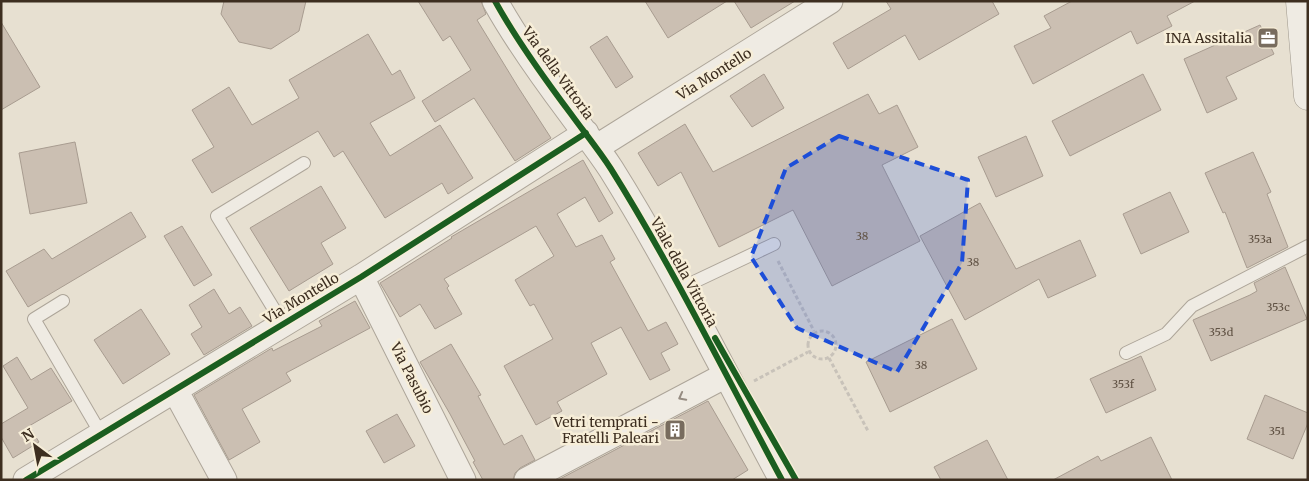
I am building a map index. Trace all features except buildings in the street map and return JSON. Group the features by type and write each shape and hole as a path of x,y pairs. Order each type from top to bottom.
{"main road":[{"path":"1300,1 1308,96"}],"street":[{"name":"Via della Vittoria","path":"495,1 518,40 592,140"},
{"name":"Via Montello","path":"26,480 361,277 830,1"},
{"name":"Viale della Vittoria","path":"592,140 654,242 782,480"},
{"name":"Via Pasubio","path":"361,277 463,480"},
{"path":"527,480 726,375"},
{"path":"175,390 224,480"}],"lane":[{"path":"283,324 216,216 304,163"},
{"path":"680,289 774,244"},
{"path":"1126,354 1166,334 1192,306 1308,246"},
{"path":"63,301 34,319 101,434"}],"path":[{"path":"778,260 814,331"},
{"path":"826,330 835,337 836,349 828,358 817,359 808,352 807,340 814,331 826,330"},
{"path":"751,382 808,352"},
{"path":"828,358 868,431"}],"highlighted area":[{"path":"839,136 968,180 962,263 897,372 797,328 751,257 786,168"}],"cycle path":[{"path":"495,1 531,59 606,162 634,207 678,283 782,480"},
{"path":"26,480 361,277 586,133"},
{"path":"715,338 796,480"}],"place":[{"name":"INA Assitalia","path":"1268,38"},
{"name":"Vetri temprati - Fratelli Paleari","path":"675,430"}]}
